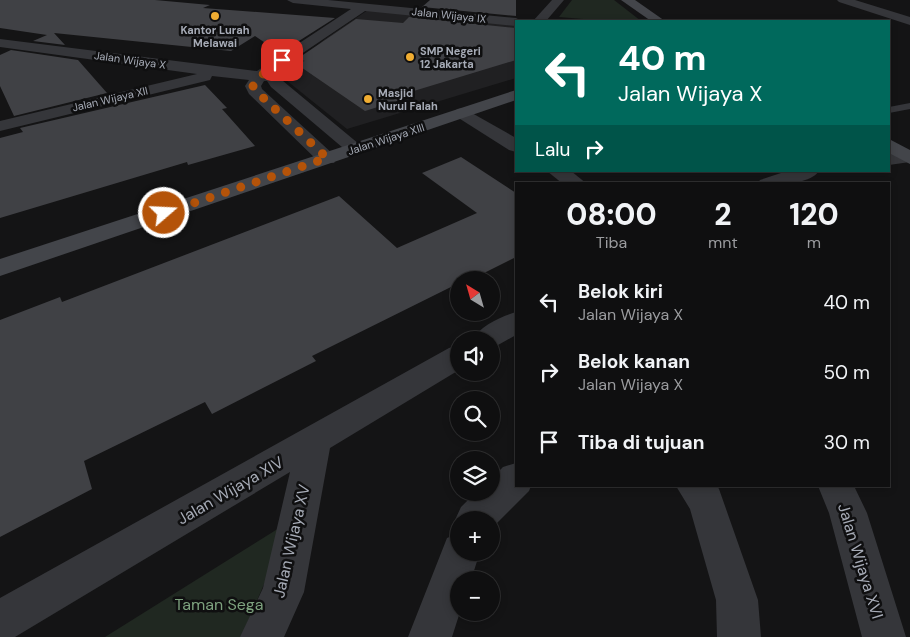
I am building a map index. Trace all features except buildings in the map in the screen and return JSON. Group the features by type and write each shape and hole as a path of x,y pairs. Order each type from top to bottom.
{"street":[{"name":"Jalan Wijaya IX","path":"292,0 515,22"},
{"path":"387,9 398,0"},
{"path":"540,20 558,0"},
{"path":"627,0 657,20"},
{"path":"843,0 910,21"},
{"path":"327,158 253,86 363,6"},
{"name":"Jalan Wijaya X","path":"5,45 221,73 267,74"},
{"name":"Jalan Wijaya XII","path":"0,126 221,73"},
{"path":"267,74 356,149"},
{"name":"Jalan Wijaya XIII","path":"0,268 515,96"},
{"path":"463,113 515,145"},
{"path":"890,146 909,158"},
{"path":"890,159 909,158"},
{"path":"559,172 574,182"},
{"path":"773,182 806,172"},
{"path":"500,332 515,323"},
{"name":"Jalan Wijaya XIV","path":"0,622 314,442 450,361"},
{"name":"Jalan Wijaya XV","path":"262,637 283,592 314,442"},
{"path":"483,511 515,480"},
{"path":"695,487 706,501 737,600 739,637"},
{"name":"Jalan Wijaya XVI","path":"836,487 848,513 884,637"},
{"path":"430,637 458,561"}],"lane":[{"path":"890,110 910,106"}],"shaded area":[{"name":"SMP Negeri 12 Jakarta","path":"368,10 515,25 515,78 347,129 281,76 325,39"}],"green space":[{"path":"572,0 614,0 640,20 595,20 559,17"},
{"name":"Taman Sega","path":"292,520 241,637 105,637"}],"place":[{"name":"Kantor Lurah Melawai","path":"215,16"},
{"name":"SMP Negeri 12 Jakarta","path":"410,57"},
{"name":"Masjid Nurul Falah","path":"368,99"}],"route":[{"path":"164,213 327,158 253,86 259,77 282,60"}]}
